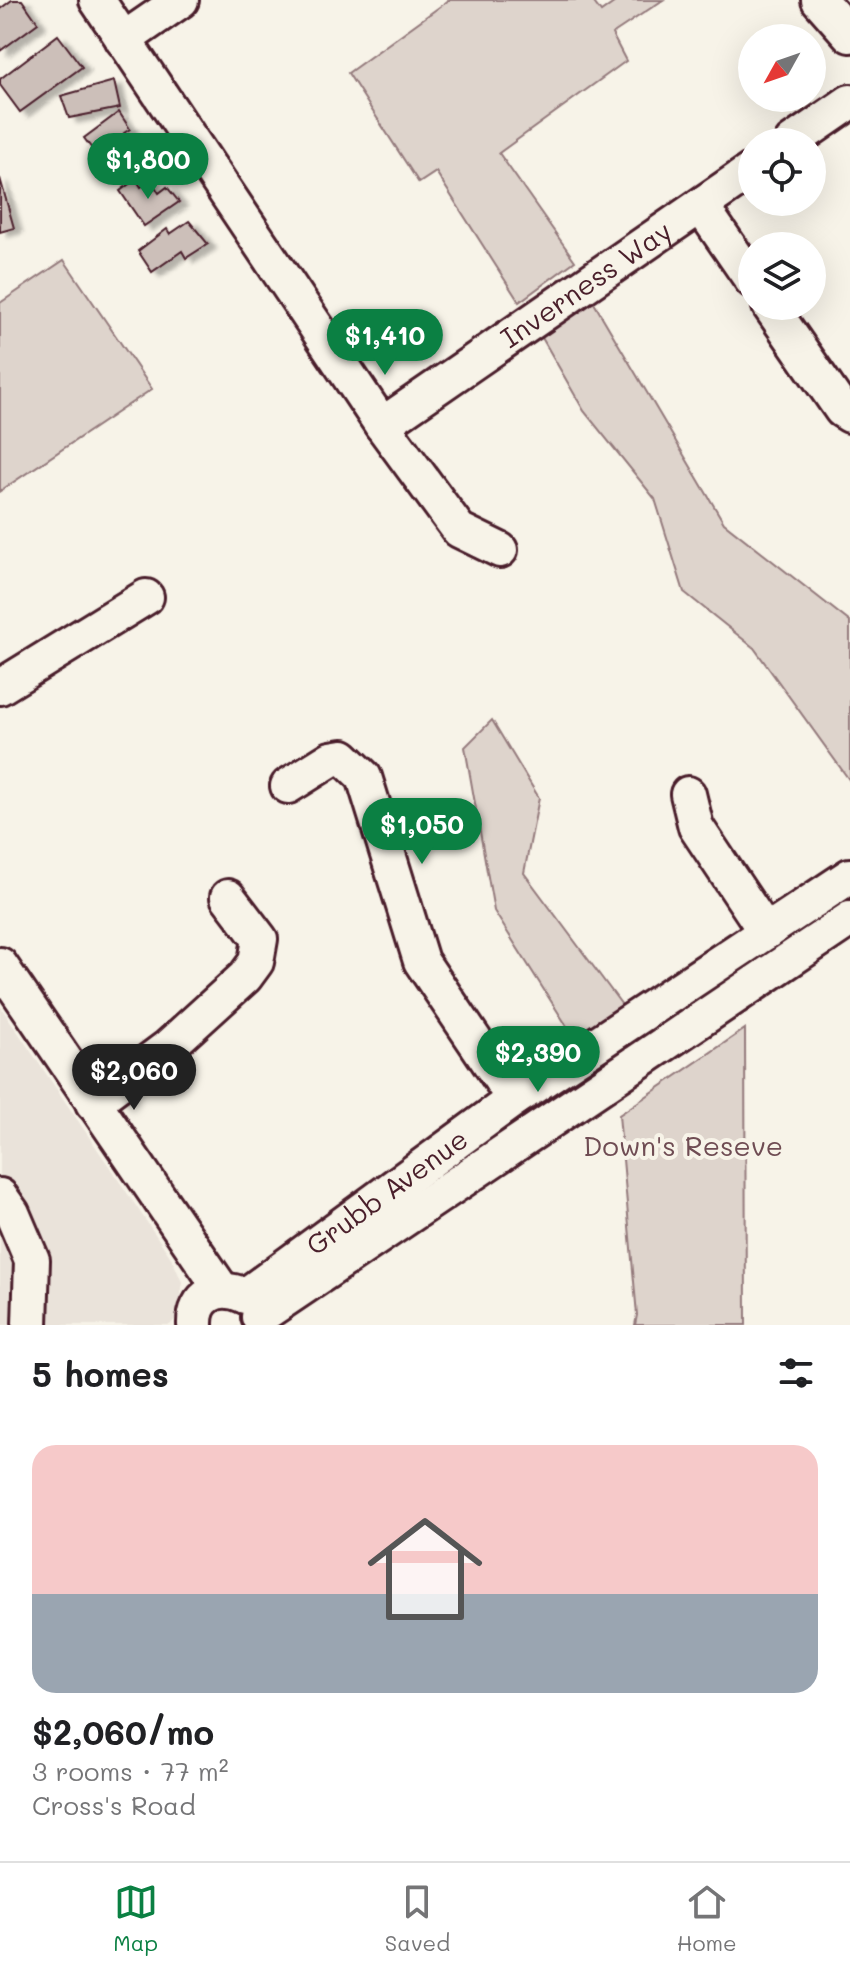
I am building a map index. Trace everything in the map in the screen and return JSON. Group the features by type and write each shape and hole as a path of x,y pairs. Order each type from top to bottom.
{"street":[{"path":"97,0 382,425 459,530 500,550"},
{"path":"123,40 181,0"},
{"path":"819,0 850,35"},
{"path":"812,128 850,102"},
{"name":"Inverness Way","path":"382,425 738,180"},
{"path":"701,206 738,260"},
{"path":"780,320 842,410 850,415"},
{"path":"0,687 146,597"},
{"path":"288,786 331,759 343,757 364,777 421,961 514,1099"},
{"path":"688,794 696,827 766,932"},
{"name":"Grubb Avenue","path":"246,1307 514,1099 850,876"},
{"path":"93,1103 168,1047 245,977 256,962 260,939 228,897"},
{"name":"Grubb Avenue","path":"246,1307 850,919"},
{"path":"0,965 93,1103 246,1307"},
{"path":"0,1196 12,1213 32,1260 30,1325"},
{"path":"195,1325 199,1305 207,1297 246,1307"}],"shaded area":[{"path":"0,1006 172,1259 182,1282 179,1315 170,1325 0,1325"}],"green space":[{"path":"449,0 592,0 601,12 618,0 663,0 612,34 626,61 499,153 575,261 519,302 436,172 419,183 348,73"},
{"path":"64,260 152,389 0,491 0,303"},
{"path":"584,286 724,523 850,622 850,781 754,648 684,592 655,499 584,411 533,322"},
{"path":"492,720 539,798 524,873 622,1005 575,1039 494,911 465,747"},
{"name":"Down's Reseve","path":"745,1029 746,1325 635,1325 637,1315 619,1115"}],"building":[{"path":"12,0 22,0 38,23 0,51 0,9"},
{"path":"58,35 82,67 20,112 0,85 0,79"},
{"path":"114,81 120,108 69,118 61,96"},
{"path":"119,112 130,129 124,133 132,144 124,151 129,159 109,172 84,138"},
{"path":"0,178 14,228 0,232"},
{"path":"136,179 141,187 151,180 159,193 167,187 179,202 144,226 120,191"},
{"path":"189,221 208,244 186,258 182,251 152,272 138,251 167,229 170,234"}]}
